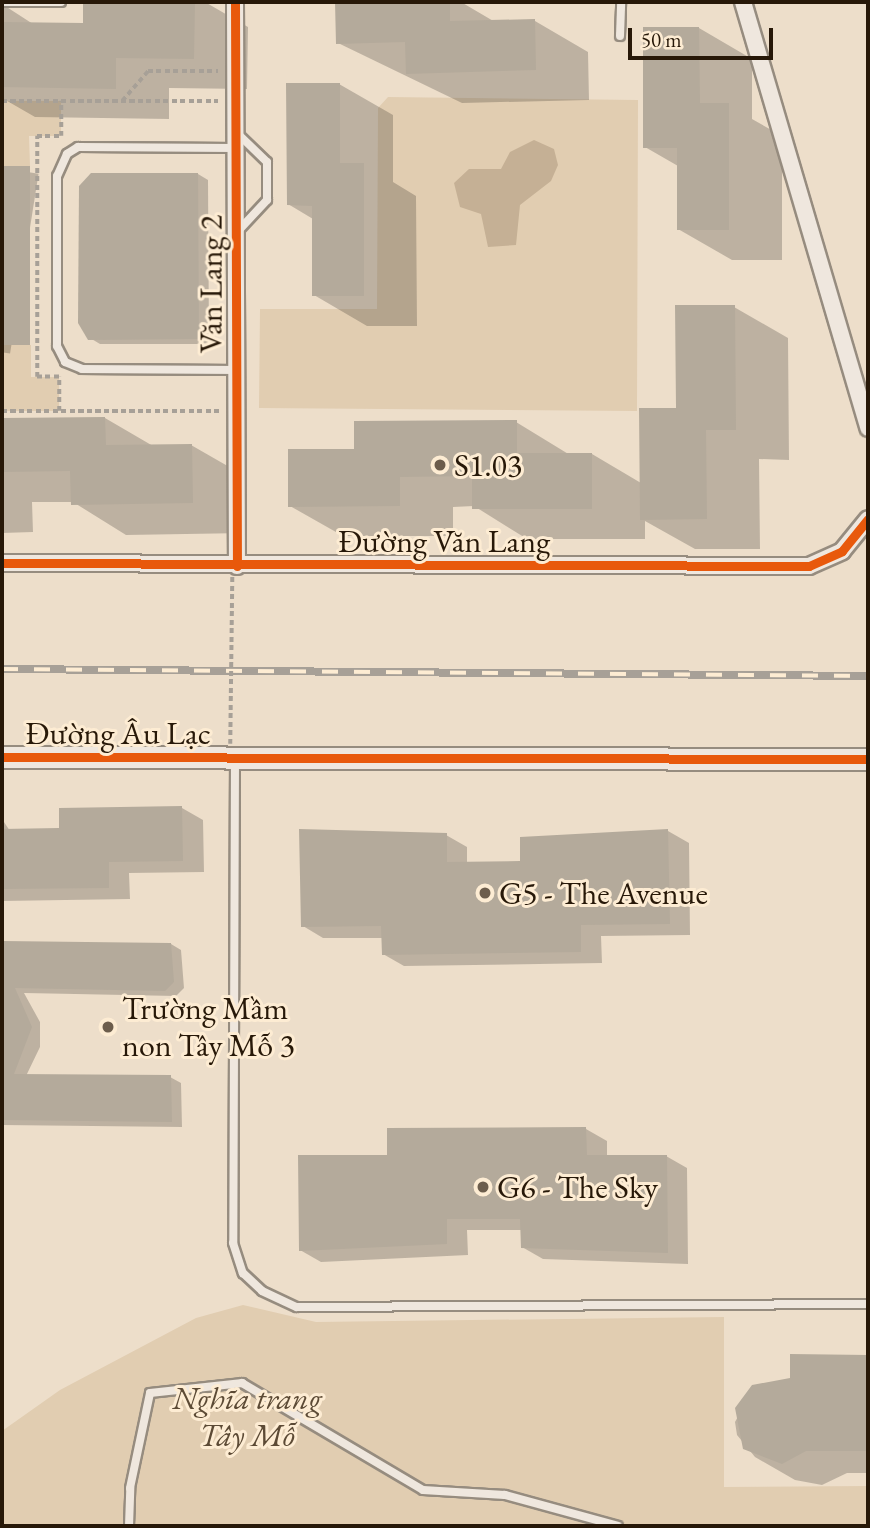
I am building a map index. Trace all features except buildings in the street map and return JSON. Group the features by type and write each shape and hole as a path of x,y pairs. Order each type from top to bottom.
{"street":[{"name":"Văn Lang 2","path":"234,571 235,2"},
{"path":"743,2 868,428"},
{"name":"Đường Văn Lang","path":"2,563 234,571 809,566 842,551 868,519"},
{"name":"Đường Âu Lạc","path":"2,757 233,751 868,760"}],"lane":[{"path":"2,2 61,2"},
{"path":"621,2 621,36"},
{"path":"236,233 267,200 267,162 235,140 78,147 67,154 57,176 57,346 65,362 82,369 236,370"},
{"path":"233,751 233,1243 243,1273 262,1291 297,1307 868,1304"},
{"path":"129,1526 130,1488 150,1394 242,1382 423,1490 505,1495 618,1526"}],"path":[{"path":"122,101 148,71 218,71"},
{"path":"2,101 218,101"},
{"path":"2,411 219,411"},
{"path":"233,751 234,571"}],"green space":[{"path":"388,97 638,100 637,411 259,408 260,309 377,309 378,108"},
{"path":"2,101 61,101 61,136 29,136 30,166 2,166"},
{"path":"2,345 31,345 31,377 59,377 59,411 2,411"},
{"name":"Nghĩa trang Tây Mỗ","path":"243,1305 316,1322 724,1317 724,1487 868,1486 868,1526 2,1526 2,1431 60,1390 196,1318"}],"shaded area":[{"path":"534,140 554,149 558,165 551,181 520,205 516,245 488,247 481,214 460,207 454,183 469,169 501,169 510,152"}],"railway":[{"path":"2,669 868,676"}],"cycle path":[{"path":"235,2 237,566"},
{"path":"2,563 809,566 842,551 868,519"},
{"path":"2,757 868,759"}],"place":[{"name":"S1.03","path":"440,465"},
{"name":"G5 - The Avenue","path":"485,893"},
{"name":"Trường Mầm non Tây Mỗ 3","path":"108,1027"},
{"name":"G6 - The Sky","path":"483,1187"}]}
